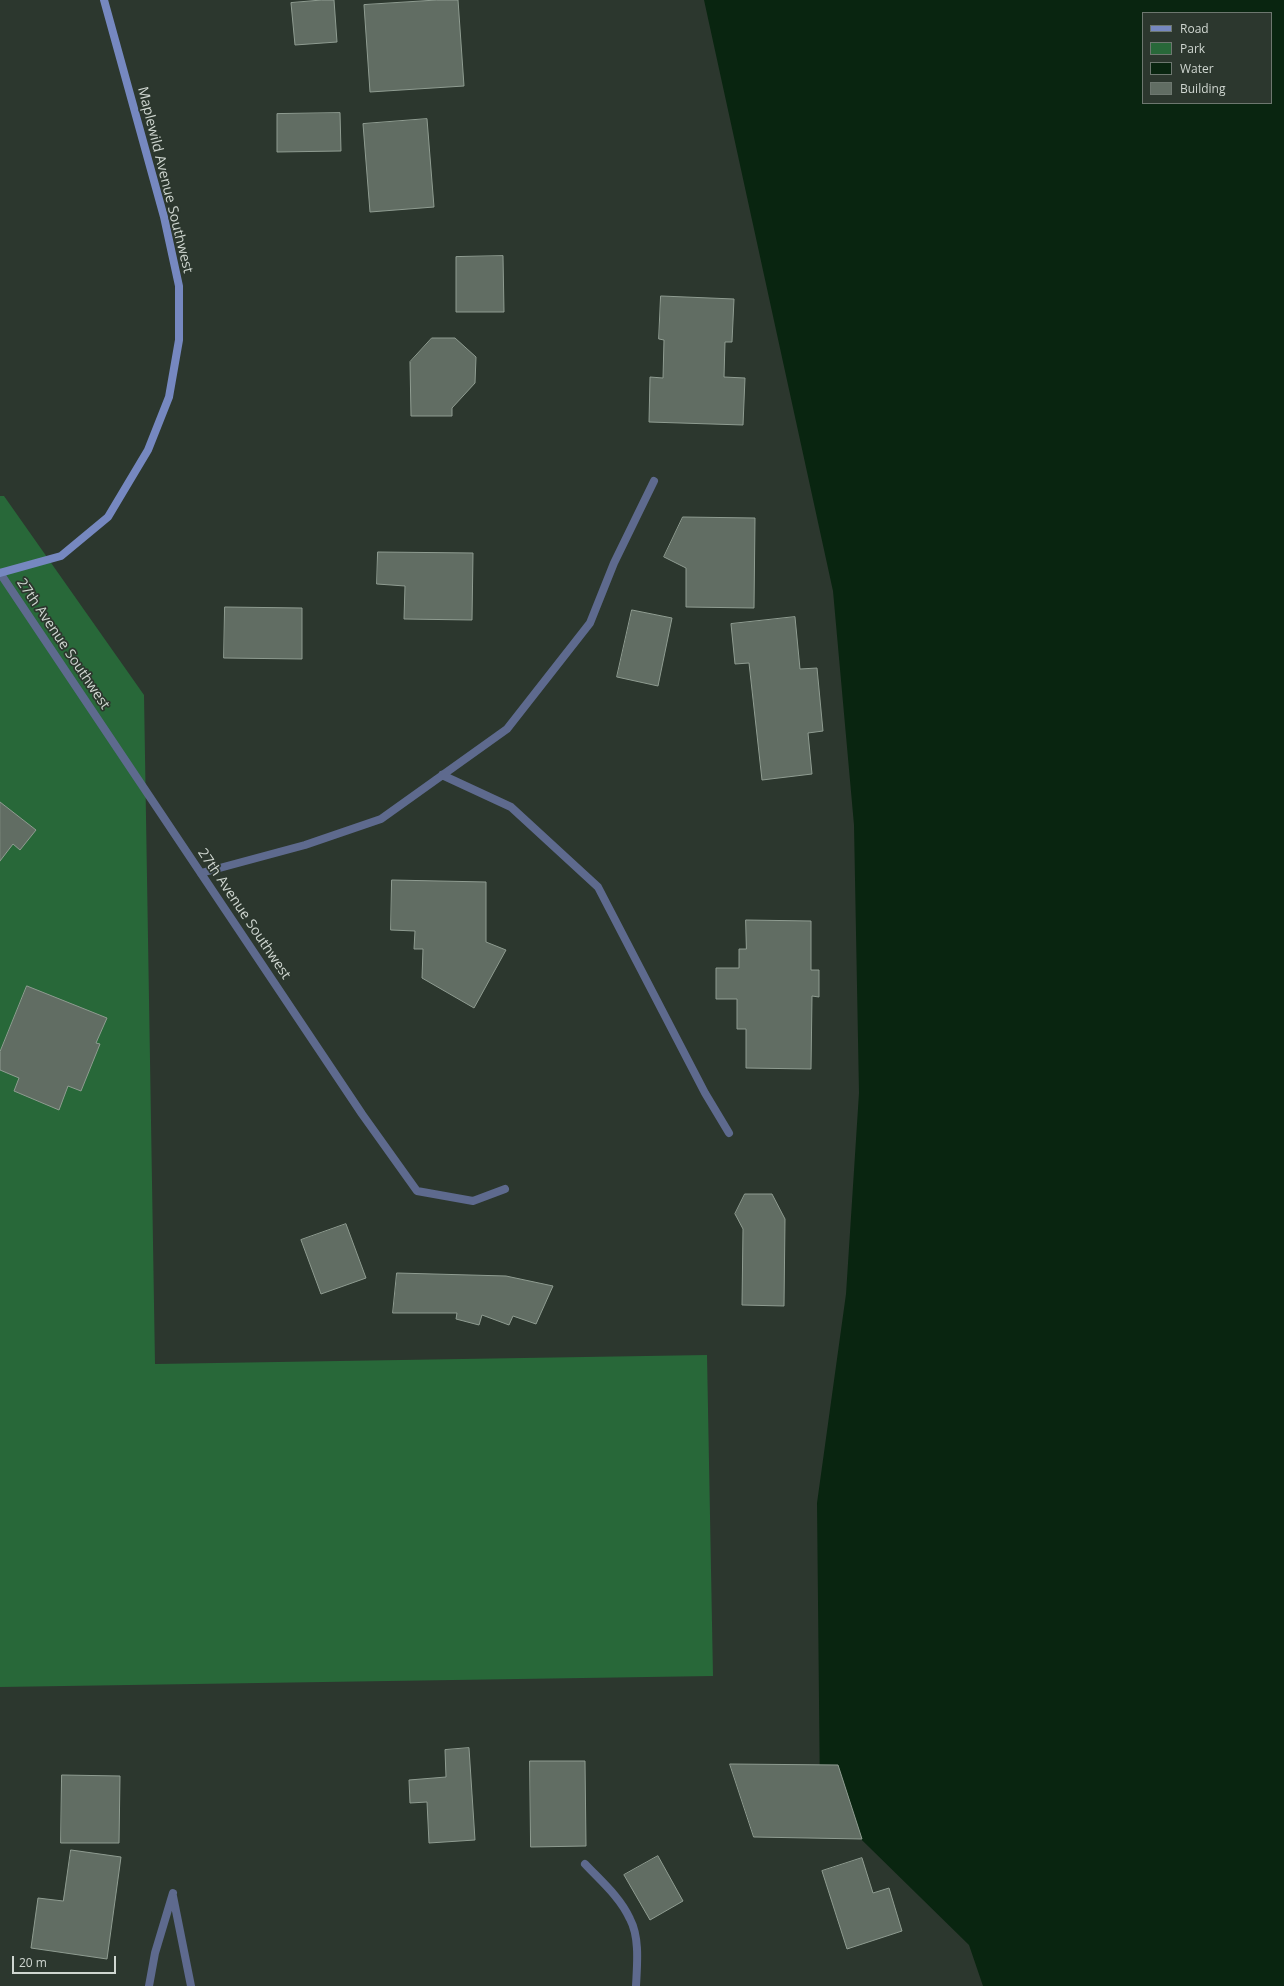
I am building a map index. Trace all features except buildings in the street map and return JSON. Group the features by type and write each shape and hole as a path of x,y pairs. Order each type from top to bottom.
{"street":[{"name":"Maplewild Avenue Southwest","path":"0,573 61,556 108,517 148,450 169,397 179,340 179,286 164,217 104,0"},
{"path":"201,873 305,845 381,818 507,729 590,623 614,563 654,481"},
{"name":"27th Avenue Southwest","path":"0,573 362,1114 417,1191 473,1201 505,1189"},
{"path":"442,775 511,807 598,887 705,1093 729,1133"},
{"path":"585,1864 617,1897 631,1920 637,1948 636,1986"},
{"path":"149,1986 155,1953 173,1893 192,1986"}],"green space":[{"path":"0,496 4,496 144,695 155,1364 707,1355 713,1676 0,1687"}],"water":[{"path":"704,0 1284,0 1284,1986 983,1986 969,1945 820,1799 817,1503 846,1294 859,1093 854,825 833,591"}]}
